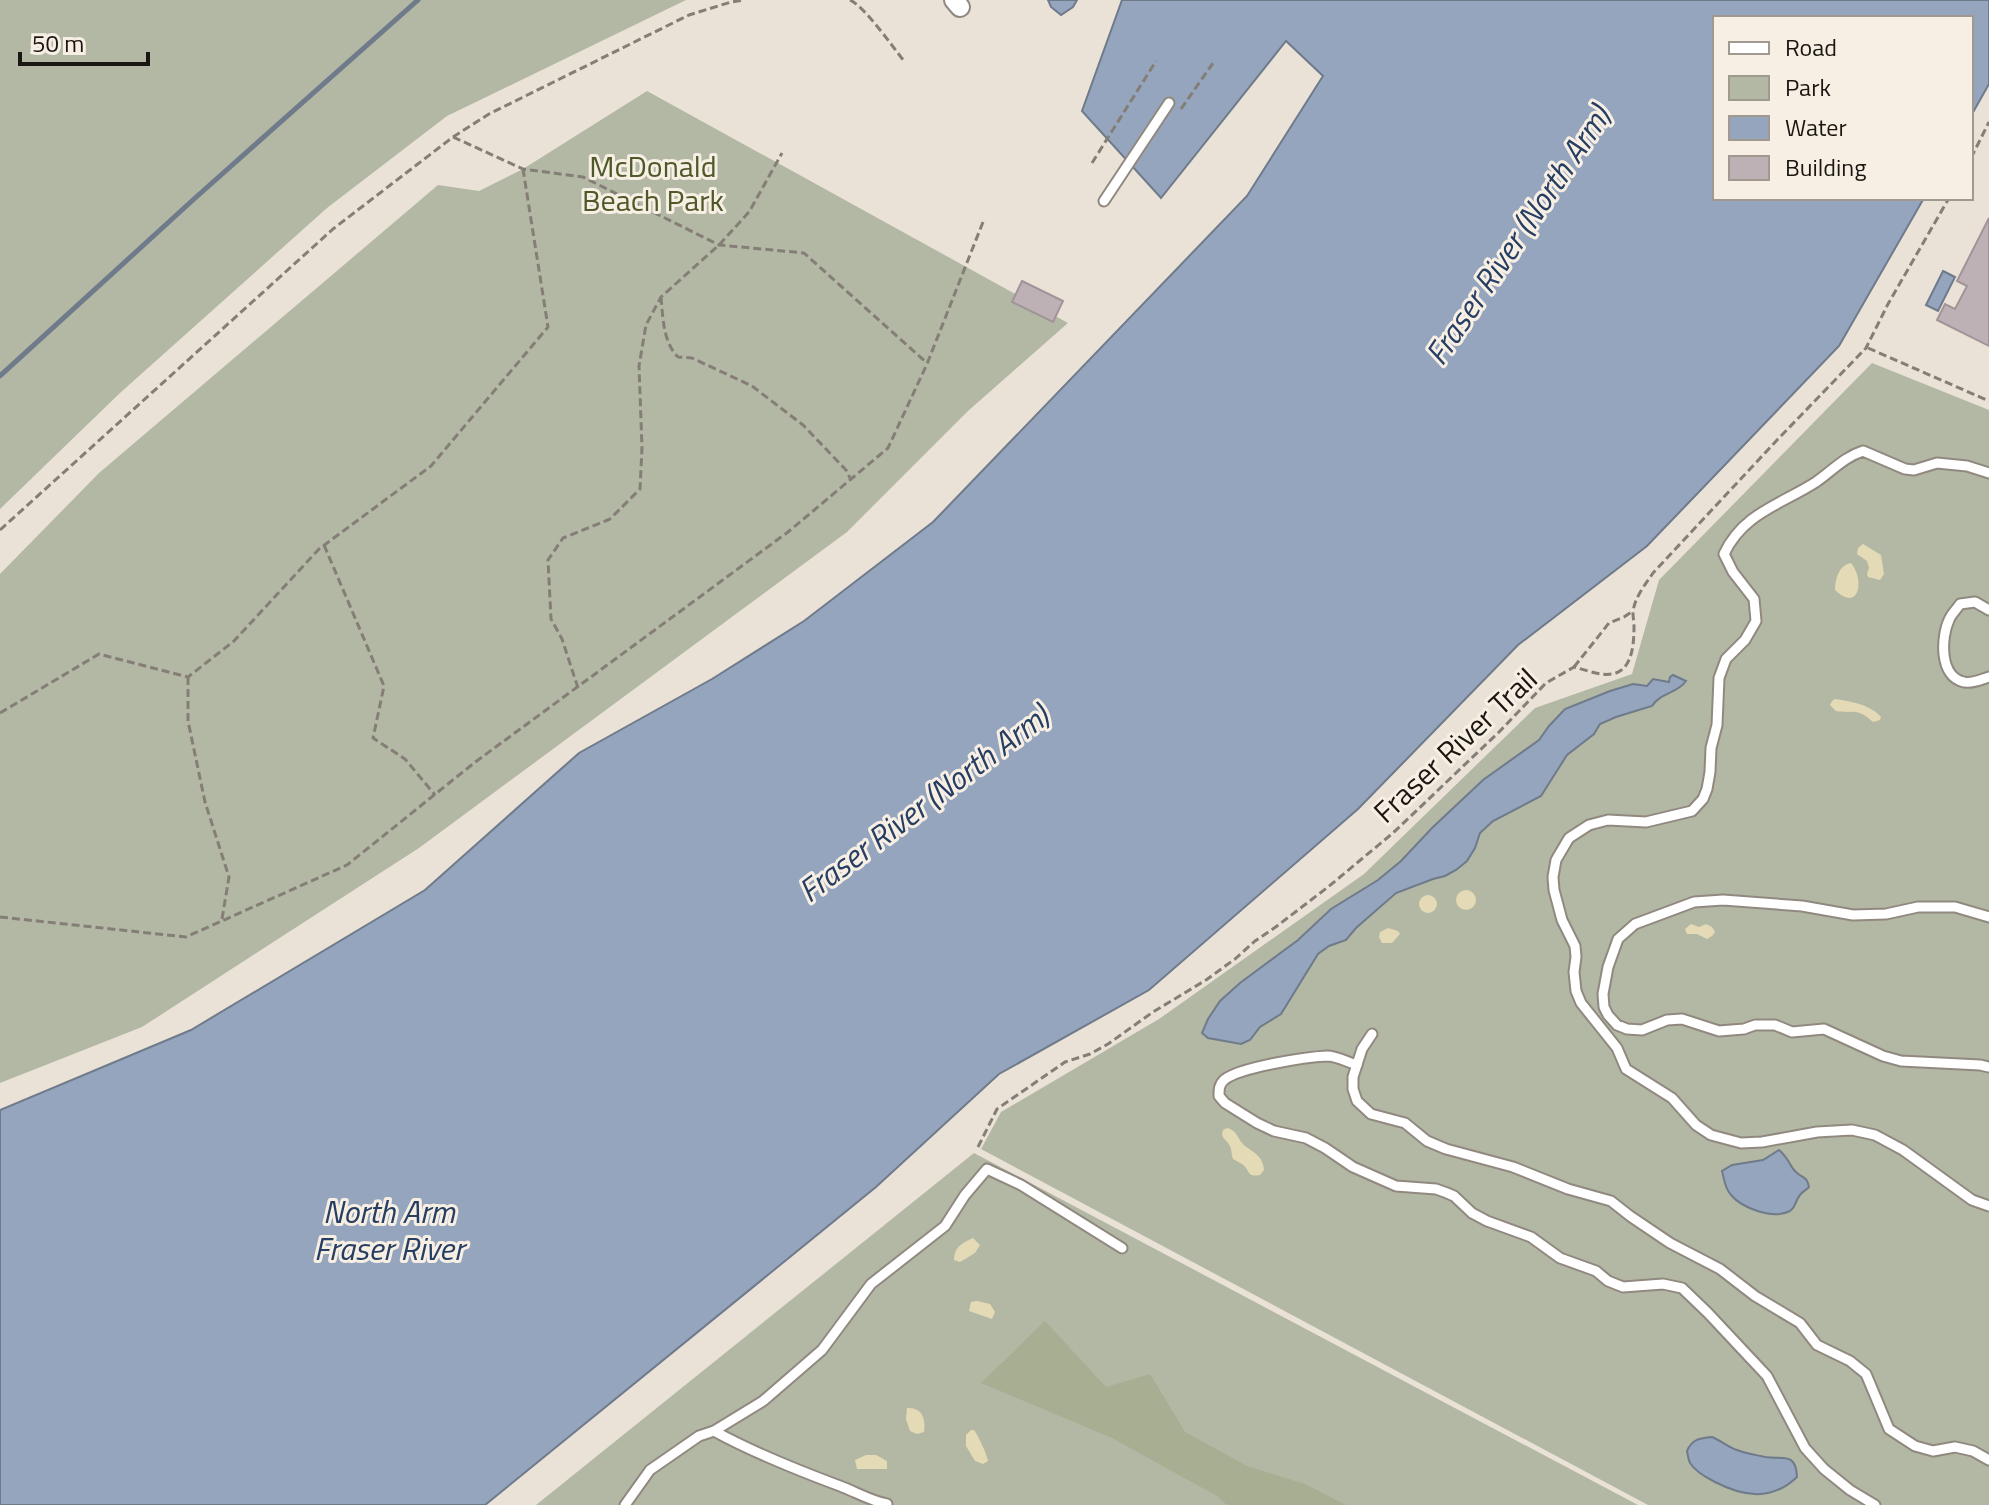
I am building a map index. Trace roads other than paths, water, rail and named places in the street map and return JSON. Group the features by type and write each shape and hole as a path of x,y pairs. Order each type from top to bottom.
{"lane":[{"path":"1104,201 1169,103"},
{"path":"1989,473 1967,466 1937,463 1914,470 1905,469 1863,451 1849,456 1815,482 1762,511 1730,541 1724,554 1733,572 1754,599 1756,621 1745,640 1726,659 1719,678 1717,725 1703,799 1692,811 1646,822 1608,820 1589,825 1569,838 1556,860 1553,877 1562,920 1575,946 1576,991 1581,1003 1617,1048 1626,1069 1672,1098 1703,1131 1741,1143 1817,1132 1852,1130 1875,1135 1903,1150 1972,1200 1989,1206"},
{"path":"1989,610 1975,602 1960,604 1949,620 1943,644 1946,664 1953,677 1964,682 1989,677"},
{"path":"1989,917 1955,907 1918,907 1886,914 1853,915 1760,902 1694,902 1635,924 1618,939 1603,994 1608,1015 1617,1025 1627,1029 1642,1030 1667,1020 1682,1019 1719,1031 1755,1025 1775,1025 1792,1032 1824,1029 1901,1061 1989,1067"},
{"path":"1372,1034 1362,1049 1353,1077 1357,1101 1371,1114 1405,1123 1427,1141 1446,1149 1513,1167 1568,1189 1611,1201 1670,1243 1720,1269 1755,1296 1800,1323 1817,1345 1850,1361 1866,1374 1889,1429 1915,1446 1933,1451 1955,1447 1973,1451 1989,1460"},
{"path":"1357,1065 1331,1056 1237,1072 1225,1079 1219,1087 1219,1096 1257,1123 1274,1131 1306,1138 1353,1167 1396,1186 1436,1189 1454,1196 1472,1213 1531,1237 1560,1258 1596,1271 1608,1281 1623,1287 1663,1284 1682,1288 1767,1376 1805,1448 1824,1469 1875,1505"},
{"path":"625,1505 650,1470 699,1436 714,1431 763,1401 822,1350 871,1284 945,1226 987,1169 1021,1185 1122,1248"},
{"path":"714,1431 799,1471 887,1504"}],"water":[{"path":"1048,0 1077,0 1061,15"},
{"name":"North Arm Fraser River","path":"1122,0 1989,0 1989,84 1973,112 1973,16 1713,16 1713,200 1923,200 1839,346 1647,546 1518,645 1358,809 1149,990 999,1074 876,1187 485,1505 0,1505 0,1110 191,1030 425,890 579,753 712,679 804,621 933,522 1247,196 1323,76 1286,41 1161,198 1082,111"},
{"path":"1943,271 1955,277 1938,311 1926,305"},
{"path":"1673,675 1686,681 1652,706 1600,724 1594,734 1567,755 1541,796 1493,821 1480,833 1467,861 1456,870 1396,893 1346,940 1318,954 1281,1014 1260,1027 1250,1040 1241,1044 1208,1038 1202,1033 1220,1001 1240,983 1298,940 1331,909 1378,880 1401,861 1483,780 1539,740 1565,709 1633,684 1647,686 1653,679 1669,682"},
{"path":"1779,1150 1794,1170 1806,1179 1809,1187 1792,1209 1783,1213 1767,1213 1736,1200 1726,1187 1722,1171 1732,1165 1763,1160"},
{"path":"1712,1437 1743,1452 1787,1458 1794,1463 1797,1477 1778,1490 1758,1494 1737,1491 1715,1482 1692,1466 1687,1451 1697,1440"}],"waterway":[{"path":"0,376 418,0"}],"park label":[{"name":"McDonald Beach Park","path":"653,183"}],"water label":[{"name":"Fraser River (North Arm)","path":"1517,235"},
{"name":"Fraser River (North Arm)","path":"923,803"}]}
